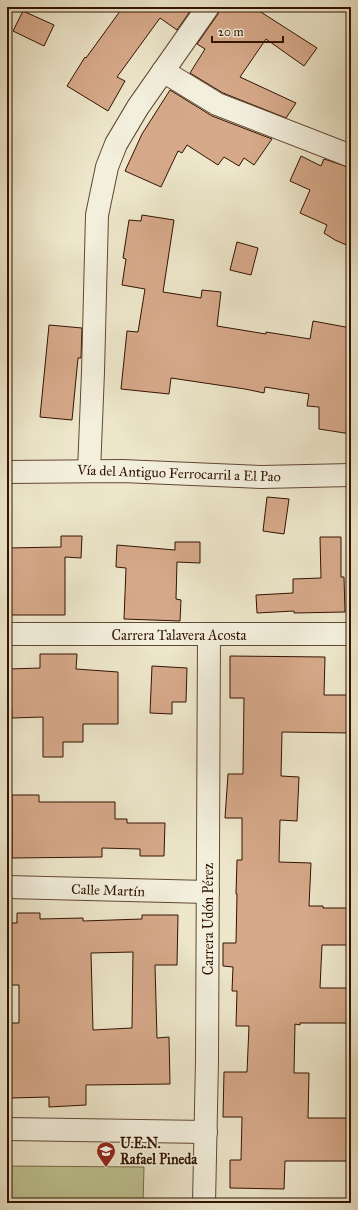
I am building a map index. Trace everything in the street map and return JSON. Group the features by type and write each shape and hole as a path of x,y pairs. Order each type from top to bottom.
{"street":[{"path":"89,471 97,215 107,167 116,144 138,107 208,7"},
{"path":"163,71 216,104 351,156"},
{"name":"Vía del Antiguo Ferrocarril a El Pao","path":"7,472 122,471 225,476 351,475"},
{"name":"Carrera Talavera Acosta","path":"7,634 351,634"},
{"name":"Carrera Udón Pérez","path":"204,1203 206,1132 209,635"},
{"name":"Calle Martín","path":"7,887 208,892"},
{"path":"7,1129 206,1132"}],"green space":[{"path":"7,1166 144,1167 143,1203 7,1203"}],"building":[{"path":"123,7 193,7 177,30 160,18 117,77 125,81 108,111 67,86 85,57 86,58"},
{"path":"220,7 253,7 317,48 304,66 266,39 240,77 296,103 286,118 223,93 190,73 205,49 197,44 218,14"},
{"path":"23,11 54,25 44,46 13,31"},
{"path":"170,90 212,116 272,139 254,165 244,158 239,166 224,157 218,165 187,145 182,153 178,151 161,187 125,171 142,134"},
{"path":"301,156 321,166 324,159 351,168 351,247 324,233 327,225 300,213 310,190 290,181"},
{"path":"142,215 174,220 163,292 201,298 202,290 221,292 217,326 310,339 313,321 351,328 351,434 319,429 319,407 307,406 309,394 265,387 264,393 171,378 169,394 121,389 127,331 138,332 145,289 122,285 126,259 123,258 129,220 141,221"},
{"path":"237,242 258,248 251,275 230,270"},
{"path":"49,325 82,328 81,358 78,358 72,420 40,417"},
{"path":"267,497 289,499 284,534 263,531"},
{"path":"61,536 82,536 81,558 65,557 65,615 11,615 11,565 7,565 7,548 61,547"},
{"path":"320,537 341,537 341,577 344,577 345,612 294,613 294,611 257,613 256,595 293,593 293,579 321,578"},
{"path":"175,542 200,542 200,563 177,562 176,599 181,600 180,621 124,619 126,568 116,567 117,545 175,550"},
{"path":"40,654 77,654 76,669 118,672 118,724 83,724 83,742 63,742 63,757 43,757 43,717 12,718 10,669 40,668"},
{"path":"230,656 325,657 324,695 351,695 351,733 282,732 281,776 299,777 297,821 280,820 279,862 311,863 309,906 323,906 323,908 351,908 351,945 322,945 320,988 351,988 351,1023 295,1024 294,1073 309,1073 308,1118 351,1118 351,1161 285,1161 284,1189 230,1188 230,1160 241,1160 242,1117 223,1117 224,1072 247,1072 249,1026 236,1026 237,991 232,991 233,967 223,966 223,943 236,943 237,860 242,860 242,818 225,818 228,774 243,774 244,698 230,698"},
{"path":"152,666 187,668 186,702 172,702 172,714 150,713"},
{"path":"12,795 39,795 39,802 115,802 115,819 127,819 127,823 165,823 164,856 140,856 140,849 102,848 102,857 12,858"},
{"path":"17,913 40,913 40,919 83,918 83,921 142,919 142,915 178,915 177,965 155,965 157,1038 169,1037 170,1084 86,1085 86,1105 49,1107 49,1097 11,1098 10,1078 7,1078 7,1043 10,1043 9,1023 19,1023 19,985 7,985 7,923 17,923","holes":["133,952 132,1028 93,1030 91,953"]}],"place":[{"name":"U.E.N. Rafael Pineda","path":"106,1168"}]}
